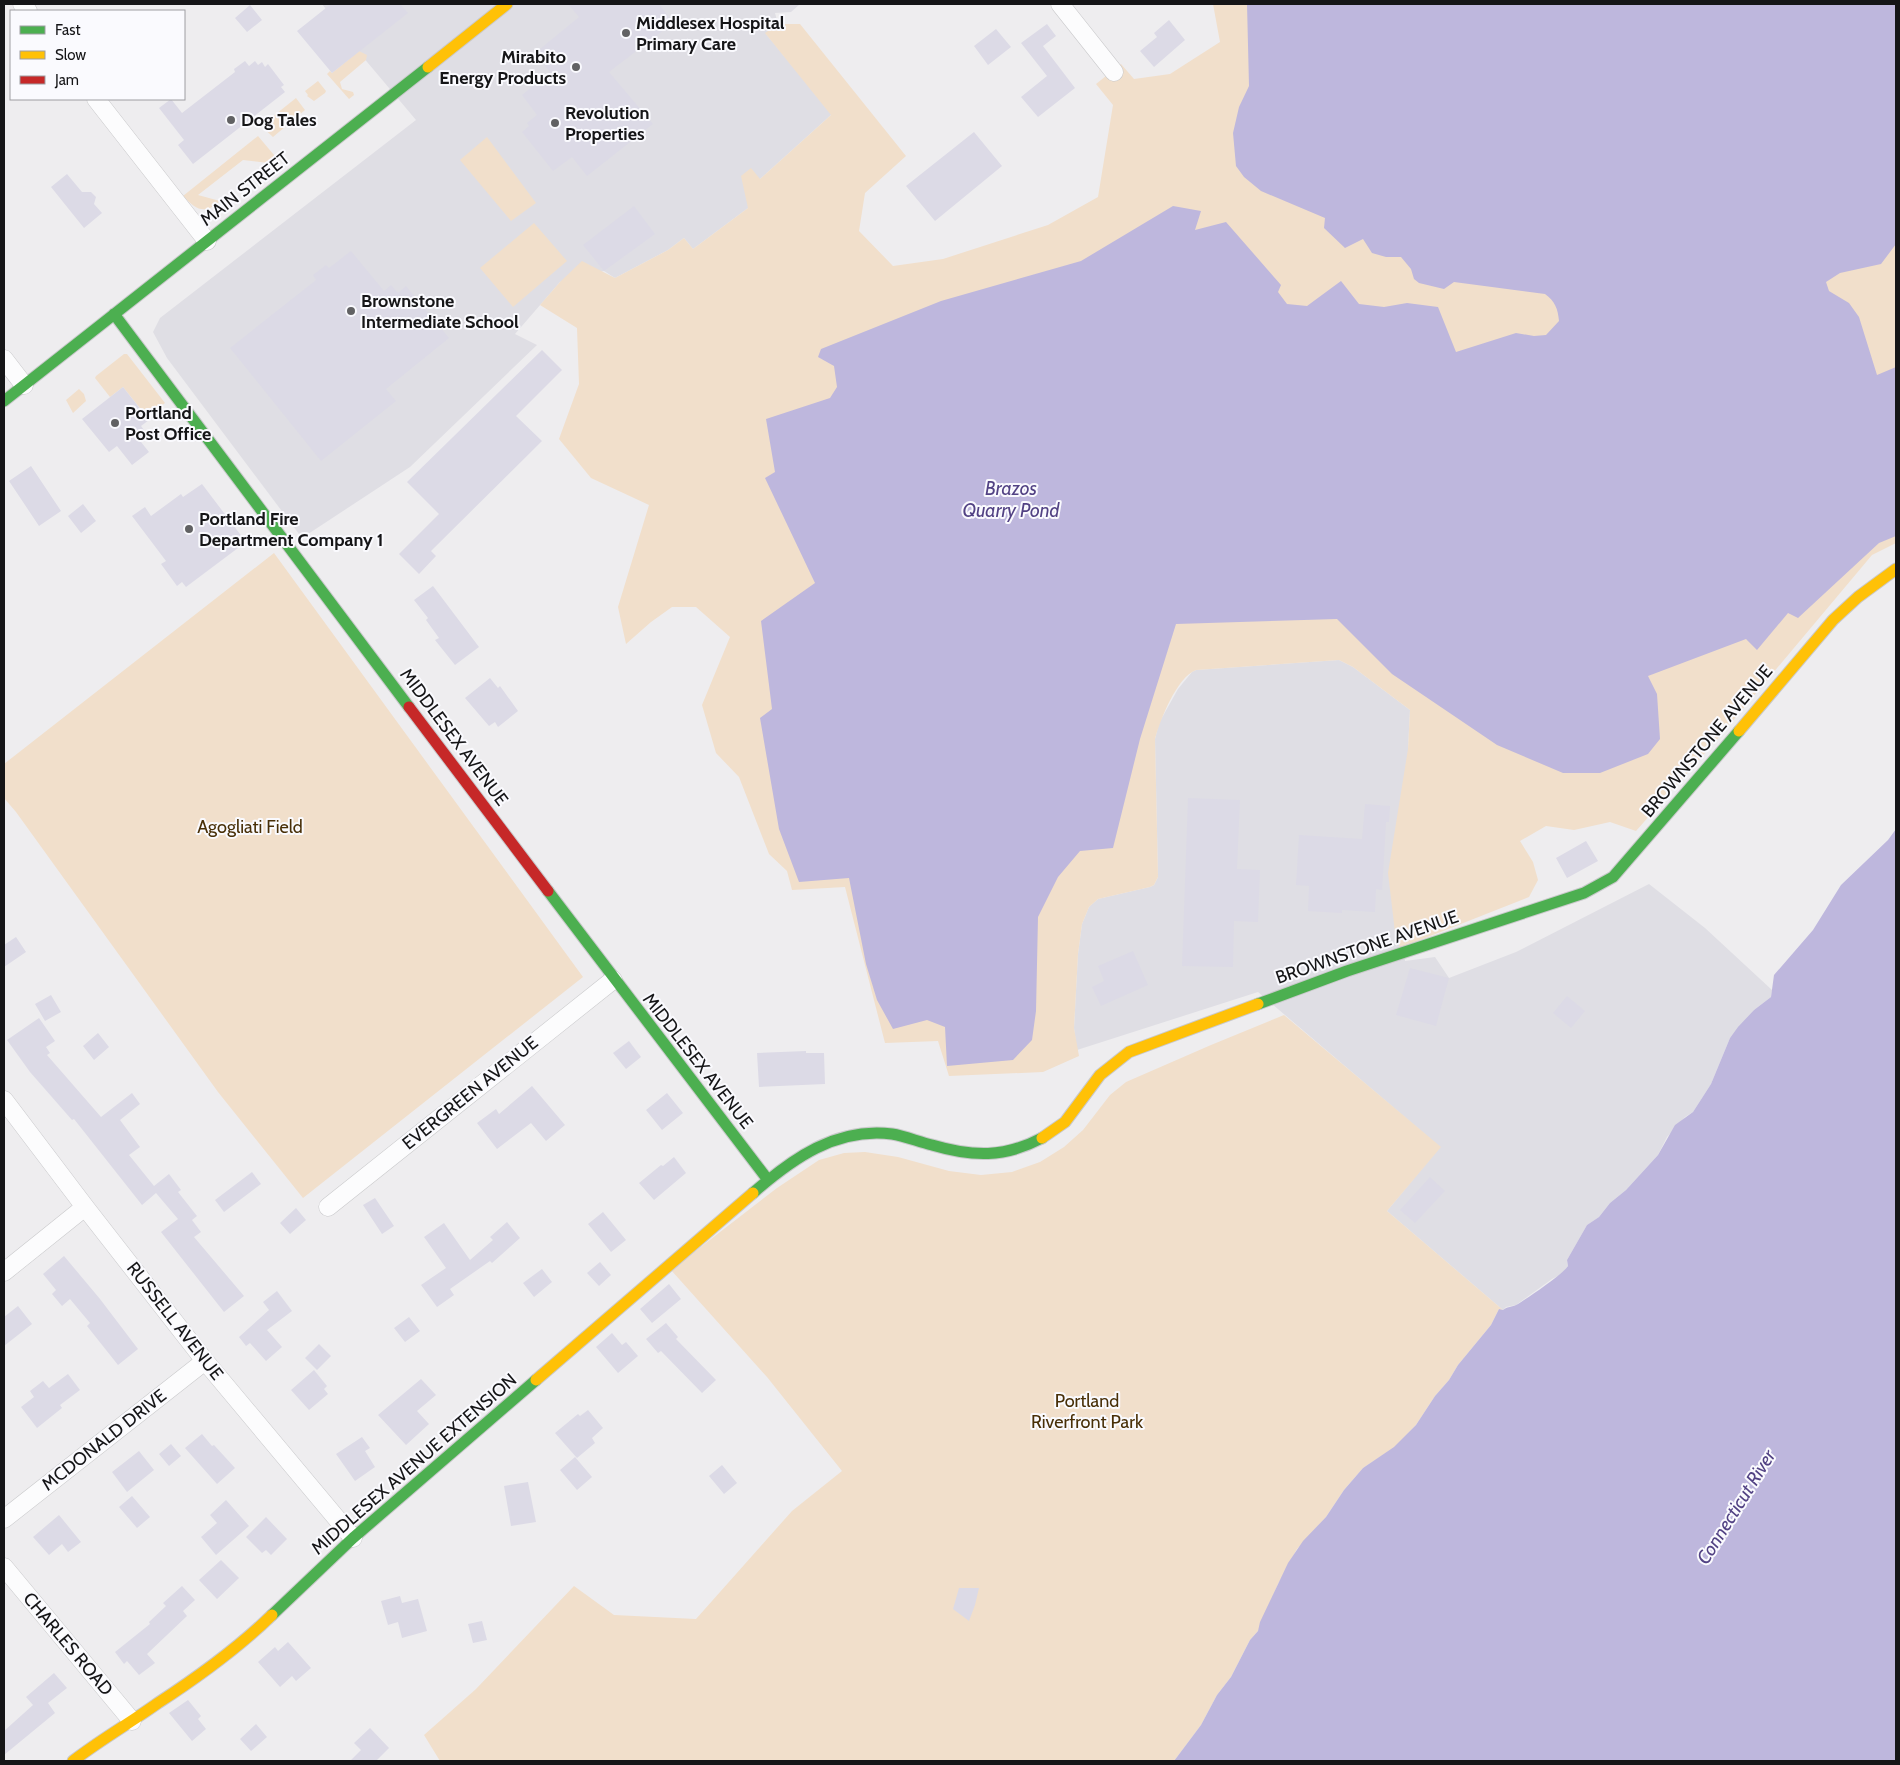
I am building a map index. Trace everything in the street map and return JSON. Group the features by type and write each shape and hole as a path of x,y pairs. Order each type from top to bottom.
{"street":[{"name":"MAIN STREET","path":"4,401 507,4"},
{"path":"1060,4 1114,72"},
{"path":"97,100 207,241"},
{"name":"MIDDLESEX AVENUE","path":"114,314 273,522 613,980 768,1180"},
{"path":"4,359 24,385"},
{"name":"BROWNSTONE AVENUE","path":"768,1180 806,1152 829,1143 864,1134 891,1134 937,1148 968,1153 999,1154 1012,1151 1042,1138 1060,1126 1106,1068 1134,1049 1347,971 1584,893 1599,886 1613,877 1637,851 1833,620 1858,597 1896,569"},
{"name":"EVERGREEN AVENUE","path":"328,1207 613,980"},
{"name":"RUSSELL AVENUE","path":"4,1100 205,1361 352,1538"},
{"name":"MIDDLESEX AVENUE EXTENSION","path":"74,1761 88,1749 159,1703 244,1641 352,1538 768,1180"},
{"path":"4,1272 85,1207"},
{"name":"MCDONALD DRIVE","path":"4,1519 205,1361"},
{"name":"CHARLES ROAD","path":"4,1567 132,1721"}],"shaded area":[{"path":"322,4 800,4 791,12 775,13 778,24 766,34 832,114 760,179 748,208 693,249 684,238 668,250 615,278 604,271 560,282 515,334 537,345 410,467 302,538 167,358 153,332 160,318 416,120 357,50"},
{"path":"1339,660 1353,667 1410,710 1405,961 1435,957 1449,978 1516,952 1649,884 1705,928 1772,990 1771,997 1754,1010 1730,1038 1711,1084 1693,1112 1685,1117 1667,1137 1658,1155 1626,1190 1610,1203 1599,1217 1587,1225 1567,1260 1568,1266 1562,1274 1516,1305 1506,1307 1503,1310 1387,1211 1440,1147 1258,992 1077,1050 1074,1028 1078,954 1082,924 1089,907 1098,899 1150,887 1154,885 1158,877 1155,739 1159,723 1178,689 1192,672 1196,670"}],"green space":[{"name":"Brazos Quarry Pond","path":"1213,4 1896,4 1896,543 1872,555 1720,736 1636,831 1610,822 1574,830 1546,826 1520,841 1533,862 1538,880 1529,897 1400,948 1395,932 1388,873 1408,749 1410,710 1353,667 1339,660 1196,670 1182,681 1170,700 1155,739 1158,877 1154,885 1150,887 1098,899 1089,907 1082,924 1078,954 1074,1028 1079,1056 1043,1072 949,1076 938,1041 885,1043 845,887 792,890 787,871 769,854 739,777 716,753 702,705 730,637 696,607 672,607 626,644 618,607 649,505 591,478 559,439 579,384 577,328 540,305 582,261 615,278 668,250 684,238 693,249 748,208 741,176 751,168 760,179 831,115 765,33 778,24 800,24 906,156 865,193 859,231 893,266 943,259 1048,225 1098,197 1113,105 1096,84 1121,64 1134,79 1170,74 1220,42"},
{"path":"357,50 367,55 366,60 340,82 342,89 353,92 354,95 349,99 327,74 330,71 332,73 354,55"},
{"path":"318,81 326,91 314,101 307,96 305,91"},
{"path":"296,98 305,110 273,137 261,126"},
{"path":"258,136 274,155 273,160 268,163 243,160 198,195 220,201 210,208 201,209 196,207 183,196"},
{"path":"487,137 536,203 511,221 460,160"},
{"path":"534,223 567,261 513,307 480,268"},
{"path":"124,354 127,354 165,403 147,417 123,387 110,397 95,378"},
{"path":"79,389 84,394 86,401 73,413 66,400"},
{"name":"Agogliati Field","path":"274,553 583,977 303,1198 218,1092 4,798 4,764"},
{"name":"Portland Riverfront Park","path":"1284,1015 1441,1147 1387,1211 1503,1310 1499,1309 1491,1325 1458,1365 1416,1425 1395,1447 1363,1468 1344,1490 1326,1517 1297,1549 1278,1584 1258,1631 1250,1640 1231,1677 1217,1695 1201,1725 1174,1761 440,1761 424,1735 476,1689 574,1586 614,1615 696,1619 792,1511 842,1471 767,1377 671,1270 777,1188 819,1160 844,1153 865,1152 898,1157 949,1171 981,1175 1012,1172 1040,1162 1064,1147 1083,1130 1110,1095 1126,1082"}],"water":[{"name":"Brazos Quarry Pond","path":"1247,4 1896,4 1896,244 1881,264 1840,273 1826,282 1829,291 1849,303 1859,317 1877,375 1896,367 1896,536 1879,543 1798,618 1788,613 1757,650 1746,639 1648,676 1657,694 1660,739 1648,754 1600,773 1563,773 1497,745 1392,674 1337,619 1176,624 1140,739 1113,848 1080,851 1058,877 1038,917 1036,1011 1032,1040 1013,1060 947,1066 945,1027 927,1020 893,1029 877,1000 866,964 849,878 799,882 779,829 760,718 772,709 761,621 815,583 765,478 775,472 766,419 830,398 837,387 834,366 818,357 821,349 941,301 1081,261 1173,206 1201,211 1195,230 1226,222 1281,285 1278,292 1287,304 1307,306 1341,281 1359,304 1384,307 1407,303 1438,307 1456,352 1516,333 1534,336 1546,335 1559,321 1555,306 1545,294 1454,282 1444,289 1419,283 1414,279 1411,269 1401,257 1386,257 1372,253 1363,239 1345,248 1324,228 1325,218 1261,191 1244,177 1236,166 1233,133 1239,107 1249,86"},
{"name":"Connecticut River","path":"1896,829 1896,1761 1174,1761 1201,1725 1217,1695 1231,1677 1250,1640 1258,1631 1260,1622 1288,1563 1303,1541 1326,1517 1344,1490 1363,1468 1394,1447 1416,1425 1458,1365 1491,1325 1499,1309 1503,1310 1518,1304 1565,1270 1568,1266 1567,1260 1587,1225 1599,1217 1610,1203 1626,1190 1658,1155 1675,1125 1693,1112 1711,1084 1730,1038 1754,1010 1771,997 1774,975 1813,930 1841,885 1888,840"}],"building":[{"path":"331,4 400,4 408,13 332,73 297,31"},
{"path":"568,4 659,4 673,23 609,72 653,124 587,176 572,157 553,171 522,132 529,126 527,123 537,115 522,95 550,72 535,53 579,17"},
{"path":"250,5 262,20 247,32 235,18"},
{"path":"1169,20 1185,40 1154,67 1140,51 1157,37 1154,33"},
{"path":"1047,24 1056,36 1043,46 1075,88 1038,117 1021,97 1047,76 1021,43"},
{"path":"996,29 1011,47 988,65 974,46"},
{"path":"245,61 249,66 255,61 258,65 262,62 265,67 268,64 284,85 281,87 285,92 193,164 178,145 184,140 159,108 172,100 182,113 235,72 234,69"},
{"path":"974,132 1002,166 935,221 906,186"},
{"path":"67,174 82,192 91,192 96,197 94,204 102,213 84,228 51,187"},
{"path":"634,206 655,234 604,271 583,245"},
{"path":"351,251 384,291 391,285 398,293 406,286 449,338 386,389 396,401 321,461 230,348 316,280 313,275 326,265 329,268"},
{"path":"542,350 562,370 516,416 542,441 431,551 436,556 419,574 399,554 439,514 407,482"},
{"name":"Portland Post Office","path":"123,387 149,420 141,426 148,435 141,442 149,452 132,465 117,446 109,452 82,419"},
{"path":"31,466 61,511 39,526 9,481"},
{"name":"Portland Fire Department Company 1","path":"202,484 246,542 186,587 182,582 177,586 161,564 166,561 132,516 145,507 151,516 181,494 183,497"},
{"path":"83,504 96,521 81,533 68,516"},
{"path":"433,586 479,647 455,665 435,640 439,638 426,620 428,618 414,600"},
{"path":"490,678 498,688 500,686 518,711 498,727 495,722 489,726 465,698"},
{"path":"1188,798 1240,800 1237,869 1260,870 1258,922 1234,921 1233,967 1182,966"},
{"path":"1365,804 1390,806 1389,822 1386,822 1382,890 1376,889 1375,912 1342,910 1342,913 1308,911 1309,886 1296,885 1299,835 1362,839"},
{"path":"1586,841 1598,861 1567,878 1556,858"},
{"path":"16,937 26,952 4,967 4,945"},
{"path":"1133,951 1148,985 1101,1006 1092,987 1104,981 1098,966"},
{"path":"1410,968 1449,978 1436,1026 1396,1015"},
{"path":"51,995 61,1012 45,1021 35,1004"},
{"path":"1567,996 1585,1011 1571,1028 1553,1013"},
{"path":"39,1018 55,1041 46,1047 50,1053 47,1055 101,1117 132,1093 140,1104 120,1120 140,1147 129,1155 154,1186 169,1174 181,1190 178,1192 197,1216 192,1220 201,1232 194,1237 244,1296 224,1312 161,1232 178,1219 156,1193 142,1205 74,1119 72,1120 30,1072 7,1040"},
{"path":"98,1033 109,1047 94,1060 83,1046"},
{"path":"629,1041 641,1057 626,1069 613,1053"},
{"path":"806,1051 806,1053 824,1053 825,1084 759,1087 757,1053"},
{"path":"532,1086 565,1125 546,1141 531,1123 497,1149 477,1123 496,1109 499,1114"},
{"path":"667,1093 683,1113 662,1130 646,1110"},
{"path":"674,1157 686,1173 654,1200 639,1183"},
{"path":"252,1172 261,1184 224,1212 215,1200"},
{"path":"1430,1177 1445,1191 1415,1223 1400,1210"},
{"path":"375,1198 394,1226 382,1234 363,1205"},
{"path":"296,1208 306,1220 290,1234 280,1223"},
{"path":"603,1212 626,1240 611,1252 588,1224"},
{"path":"507,1222 520,1238 492,1263 490,1261 450,1289 454,1295 437,1307 421,1285 446,1268 424,1237 444,1223 470,1260 493,1240 490,1237"},
{"path":"64,1256 138,1349 118,1365 87,1326 90,1323 70,1299 62,1306 52,1294 56,1290 43,1274"},
{"path":"600,1262 611,1275 599,1286 587,1273"},
{"path":"542,1269 552,1282 534,1297 523,1283"},
{"path":"669,1284 681,1299 652,1323 640,1309"},
{"path":"277,1291 292,1311 267,1330 282,1347 266,1361 250,1343 246,1346 239,1337 269,1310 263,1302"},
{"path":"18,1306 32,1324 4,1346 4,1317"},
{"path":"409,1317 420,1331 405,1342 394,1328"},
{"path":"666,1323 678,1337 676,1339 716,1380 702,1393 661,1351 658,1353 646,1339"},
{"path":"612,1333 622,1345 626,1342 638,1356 618,1373 596,1347"},
{"path":"319,1344 331,1356 317,1370 305,1358"},
{"path":"314,1370 327,1386 324,1389 328,1394 309,1410 291,1390"},
{"path":"68,1374 80,1390 60,1405 62,1408 37,1428 21,1407 34,1397 30,1391 43,1381 49,1388"},
{"path":"421,1379 436,1395 417,1411 429,1424 406,1445 378,1415"},
{"path":"588,1410 603,1428 592,1438 595,1443 577,1458 555,1433 578,1414 580,1416"},
{"path":"202,1434 235,1468 217,1484 185,1448"},
{"path":"362,1437 370,1448 365,1451 375,1467 355,1481 336,1454"},
{"path":"171,1444 181,1456 169,1466 159,1454"},
{"path":"139,1451 154,1470 127,1492 112,1472"},
{"path":"575,1457 592,1477 577,1490 560,1470"},
{"path":"722,1465 737,1483 724,1494 709,1476"},
{"path":"528,1482 536,1522 511,1526 504,1486"},
{"path":"132,1496 150,1517 137,1528 119,1507"},
{"path":"226,1500 249,1526 216,1555 201,1537 217,1523 210,1515"},
{"path":"59,1515 81,1542 68,1552 62,1544 49,1555 33,1537"},
{"path":"266,1517 287,1539 271,1555 266,1550 262,1553 246,1537"},
{"path":"221,1560 239,1578 217,1599 199,1580"},
{"path":"182,1586 195,1600 183,1611 187,1616 147,1654 155,1663 139,1675 127,1661 124,1664 115,1652 150,1624 149,1622 166,1606 163,1603"},
{"path":"959,1588 979,1588 969,1621 953,1609"},
{"path":"400,1596 402,1603 418,1599 427,1631 402,1638 398,1622 388,1625 381,1601"},
{"path":"482,1621 487,1640 473,1643 468,1624"},
{"path":"288,1642 311,1668 296,1681 292,1676 280,1687 258,1662 275,1647 278,1651"},
{"path":"54,1673 67,1688 48,1703 55,1713 4,1755 4,1731 33,1705 26,1697"},
{"path":"188,1700 201,1716 198,1719 206,1729 192,1741 169,1713"},
{"path":"256,1724 267,1737 251,1751 240,1739"},
{"path":"370,1728 389,1748 376,1761 350,1761 361,1750 354,1743"}],"traffic: fast":[{"path":"4,401 428,67"},
{"path":"114,314 409,707"},
{"path":"1258,1004 1347,971 1584,893 1613,877 1739,731"},
{"path":"548,891 768,1180"},
{"path":"753,1193 783,1168 816,1148 852,1135 892,1134 961,1152 988,1154 1015,1149 1042,1138"},
{"path":"272,1615 353,1538 536,1380"}],"traffic: slow":[{"path":"428,67 507,4"},
{"path":"1739,731 1833,620 1858,597 1896,569"},
{"path":"1042,1138 1065,1122 1100,1075 1129,1052 1258,1004"},
{"path":"536,1380 753,1193"},
{"path":"73,1761 203,1672 232,1650 272,1615"}],"traffic: jam":[{"path":"409,707 548,891"}],"place":[{"name":"Middlesex Hospital Primary Care","path":"626,33"},
{"name":"Mirabito Energy Products","path":"576,67"},
{"name":"Dog Tales","path":"231,120"},
{"name":"Revolution Properties","path":"555,123"},
{"name":"Brownstone Intermediate School","path":"351,311"},
{"name":"Portland Post Office","path":"115,423"},
{"name":"Portland Fire Department Company 1","path":"189,529"}]}
